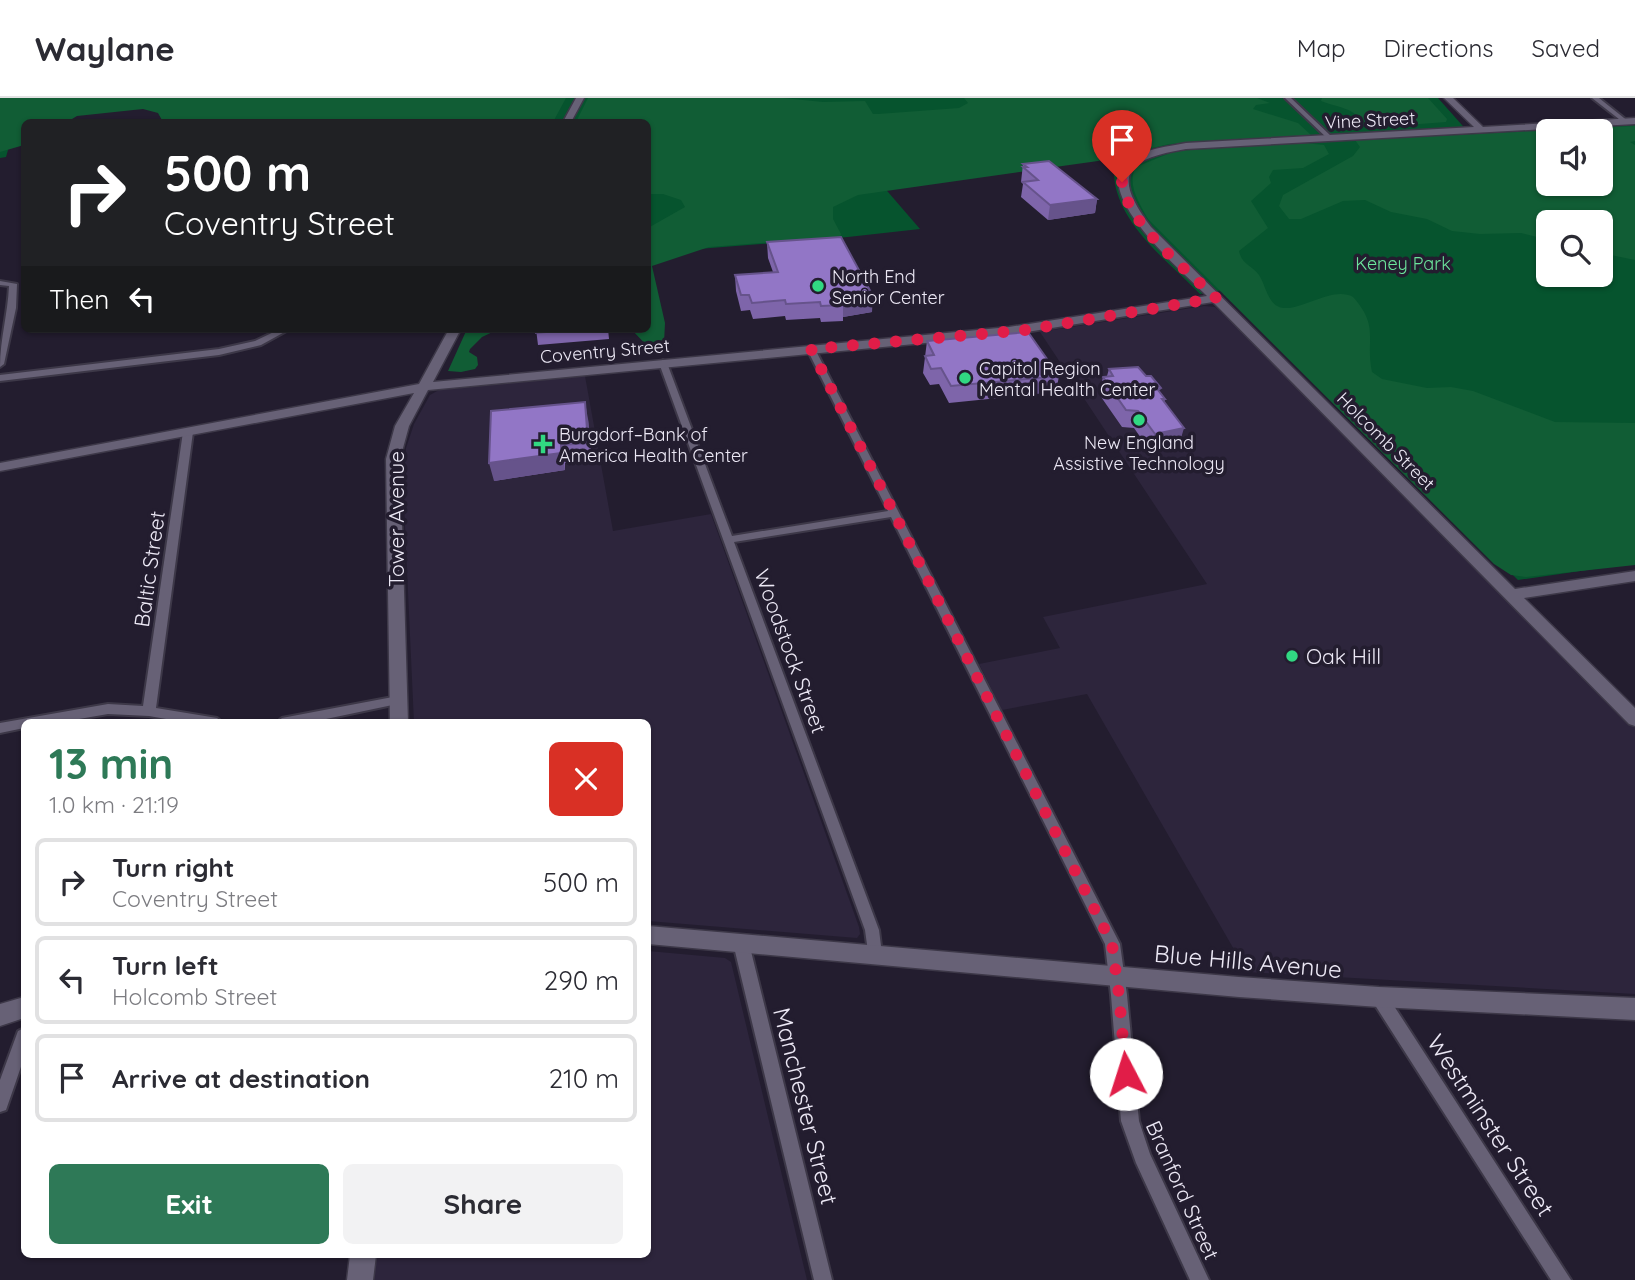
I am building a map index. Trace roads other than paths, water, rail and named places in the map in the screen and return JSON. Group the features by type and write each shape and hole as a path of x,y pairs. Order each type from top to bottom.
{"street":[{"path":"569,119 580,98"},
{"path":"1288,98 1330,138"},
{"path":"1448,98 1480,130"},
{"path":"1595,98 1631,122"},
{"name":"Vine Street","path":"1122,182 1125,169 1135,160 1170,148 1631,122"},
{"name":"Holcomb Street","path":"1122,182 1125,197 1142,223 1635,719"},
{"path":"0,283 13,284 12,307 0,364"},
{"name":"Coventry Street","path":"0,467 422,387 1026,330 1216,298"},
{"path":"12,307 21,306"},
{"path":"0,378 240,348 273,338 280,333"},
{"name":"Tower Avenue","path":"399,719 393,459 402,426 453,333"},
{"name":"Branford Street","path":"811,349 1112,944 1130,1121 1142,1157 1200,1280"},
{"name":"Woodstock Street","path":"663,363 872,930 874,954"},
{"name":"Baltic Street","path":"149,711 188,432"},
{"path":"729,540 894,513"},
{"path":"1511,595 1635,576"},
{"path":"302,719 398,700"},
{"path":"51,719 108,709 149,711 194,719"},
{"path":"0,728 21,724"},
{"name":"Blue Hills Avenue","path":"651,935 1379,997 1633,1011"},
{"name":"Manchester Street","path":"741,943 823,1280"},
{"name":"Westminster Street","path":"1379,997 1562,1280"},
{"path":"0,1015 21,1010"},
{"path":"0,1104 21,1044"},
{"path":"360,1280 363,1258"}],"place":[{"name":"North End Senior Center","path":"818,286"},
{"name":"Capitol Region Mental Health Center","path":"965,378"},
{"name":"New England Assistive Technology","path":"1139,420"},
{"name":"Burgdorf–Bank of America Health Center","path":"543,444"},
{"name":"Oak Hill","path":"1292,656"}],"park label":[{"name":"Keney Park","path":"1403,263"}]}
